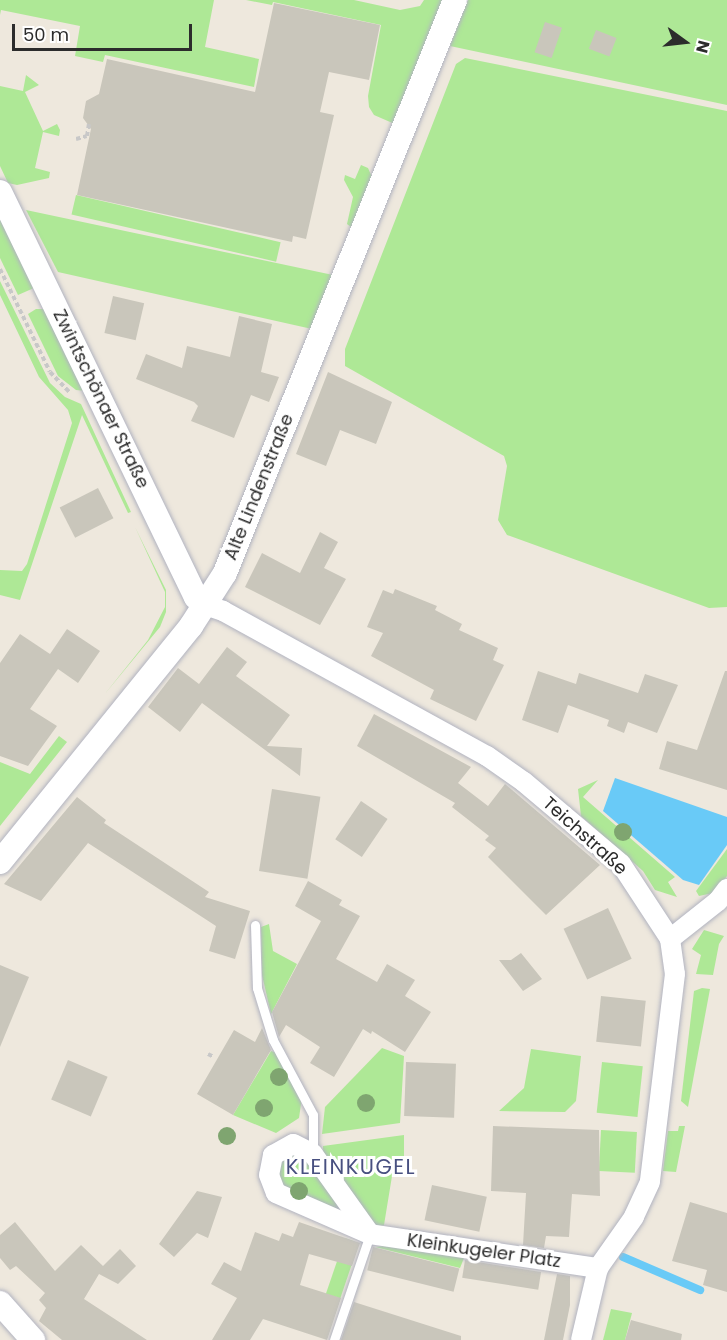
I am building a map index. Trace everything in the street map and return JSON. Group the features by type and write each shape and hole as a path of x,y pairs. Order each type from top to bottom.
{"street":[{"name":"Alte Lindenstraße","path":"0,862 205,605 225,573 455,0"},
{"name":"Zwintschönaer Straße","path":"0,192 196,597 205,605"},
{"name":"Teichstraße","path":"205,605 223,611 496,763 621,864 670,939 675,974 650,1182 634,1217 598,1268 581,1340"},
{"path":"670,939 718,901 727,888"},
{"name":"Kleinkugeler Platz","path":"313,1154 293,1144 273,1155 269,1175 276,1193 370,1234 598,1268"},
{"path":"313,1154 370,1234"},
{"path":"0,1303 33,1340"}],"lane":[{"path":"255,926 257,988 273,1040 313,1115 313,1154"},
{"path":"334,1340 370,1234"}],"path":[{"path":"76,139 87,136 89,124"},
{"path":"208,1054 214,1057"}],"green space":[{"path":"0,0 214,0 205,47 259,59 254,87 105,55 103,62 75,56 80,26 1,10 0,15"},
{"path":"246,0 354,0 400,10 420,6 424,0 444,0 397,125 374,115 369,107 368,96 381,25 273,2 272,5"},
{"path":"468,0 727,0 727,105 450,46"},
{"path":"465,58 727,111 727,607 709,608 507,535 498,520 507,466 504,456 345,366 345,349 456,64"},
{"path":"26,75 39,85 25,92 43,131 57,124 60,130 59,136 43,132 35,168 50,172 49,178 17,185 8,183 0,166 0,86 23,91"},
{"path":"361,165 368,168 372,177 351,227 347,224 353,197 344,180 345,175 355,179"},
{"path":"76,195 281,242 276,262 72,214"},
{"path":"26,210 333,275 312,329 58,272"},
{"path":"0,218 34,288 18,295 0,258"},
{"path":"0,281 50,383 65,397 81,404 131,512 128,513 82,415 20,600 0,595 0,570 22,571 27,564 72,423 68,410 39,377 0,295"},
{"path":"36,309 45,309 86,391 76,390 58,376 28,314"},
{"path":"135,527 166,590 166,612 160,627 104,695 148,640 165,607 165,592"},
{"path":"59,736 67,742 0,826 0,762 30,774"},
{"path":"598,780 583,797 675,877 668,882 677,897 655,890 643,871 581,816 578,789"},
{"path":"727,849 727,876 713,893 699,896 696,891"},
{"path":"269,924 273,951 297,964 271,1014 262,975 261,927"},
{"path":"704,930 724,936 719,944 713,975 696,974 701,955 692,949"},
{"path":"702,988 710,989 688,1107 681,1101 694,991"},
{"path":"382,1048 404,1056 400,1123 322,1134 325,1107"},
{"path":"531,1049 581,1056 576,1101 565,1112 499,1111 524,1088"},
{"path":"271,1051 277,1053 302,1097 299,1118 276,1133 233,1115"},
{"path":"602,1062 643,1066 637,1117 597,1113"},
{"path":"679,1126 685,1126 676,1172 663,1171 668,1131 678,1131"},
{"path":"601,1130 637,1132 635,1173 599,1171"},
{"path":"404,1135 404,1170 393,1170 384,1225 379,1227 368,1219 323,1153 323,1146"},
{"path":"285,1153 302,1154 342,1209 340,1212 279,1186 278,1159"},
{"path":"345,1238 353,1241 355,1255 335,1314 321,1308"},
{"path":"384,1246 464,1258 460,1268 375,1247"},
{"path":"611,1309 632,1313 625,1340 603,1340"}],"water":[{"path":"615,778 727,817 727,845 699,885 683,880 603,811"}],"building":[{"path":"274,3 380,25 369,80 329,72 320,112 334,115 306,239 293,236 292,242 77,195 91,129 83,118 86,101 99,94 107,59 255,92"},
{"path":"545,22 562,28 552,58 535,52"},
{"path":"596,30 617,38 609,57 589,49"},
{"path":"113,296 144,303 136,340 104,333"},
{"path":"239,316 272,324 261,372 279,377 269,402 251,395 234,438 191,421 198,406 194,402 136,379 146,354 182,368 187,346 230,357"},
{"path":"328,372 392,402 376,444 340,430 326,466 296,454"},
{"path":"98,488 113,518 75,538 60,508"},
{"path":"320,532 338,542 324,568 346,579 320,625 245,587 262,553 300,573"},
{"path":"395,589 437,606 435,610 462,624 459,630 498,648 493,660 504,665 476,721 430,699 434,690 371,656 383,633 367,627 383,590 393,594"},
{"path":"67,629 100,651 78,683 58,669 30,709 57,726 28,766 0,756 0,663 20,634 50,654"},
{"path":"227,647 247,662 236,676 290,715 267,746 302,748 300,776 202,703 180,732 148,707 178,668 199,684"},
{"path":"538,671 576,684 579,673 638,693 645,674 678,685 657,733 628,722 624,733 607,726 609,720 568,705 558,733 522,720"},
{"path":"725,671 727,671 727,790 659,769 667,741 697,750"},
{"path":"374,714 471,767 458,783 488,806 505,784 600,865 546,915 488,857 496,848 485,840 489,836 452,807 455,803 357,746"},
{"path":"272,789 320,797 307,879 259,871"},
{"path":"77,797 106,820 104,823 209,892 205,897 250,911 235,959 209,951 216,926 88,843 41,901 4,884"},
{"path":"361,801 388,819 362,857 335,839"},
{"path":"308,881 342,900 339,905 360,916 336,959 377,982 387,964 415,980 405,996 431,1012 405,1052 372,1031 371,1034 363,1029 334,1077 310,1063 320,1047 286,1025 279,1037 272,1012 321,921 295,906"},
{"path":"608,908 632,959 587,979 564,929"},
{"path":"521,953 542,979 523,991 499,960 511,960"},
{"path":"0,965 29,977 0,1047"},
{"path":"601,996 646,1001 641,1046 596,1042"},
{"path":"262,1028 271,1050 233,1115 197,1094 234,1030 255,1042"},
{"path":"68,1060 108,1077 91,1116 51,1100"},
{"path":"406,1062 456,1064 454,1118 404,1116"},
{"path":"493,1126 599,1130 600,1196 572,1194 569,1237 546,1236 544,1248 523,1245 526,1193 491,1191"},
{"path":"432,1185 487,1197 479,1232 425,1220"},
{"path":"197,1191 222,1197 208,1238 197,1233 174,1257 159,1244"},
{"path":"690,1202 727,1213 727,1292 703,1285 707,1270 672,1261"},
{"path":"15,1222 55,1271 81,1245 103,1266 120,1249 136,1266 118,1284 99,1274 84,1299 147,1340 62,1340 39,1321 46,1308 39,1300 45,1293 16,1266 10,1270 0,1258 0,1235"},
{"path":"299,1222 360,1243 352,1266 309,1254 300,1285 341,1298 327,1340 263,1319 250,1340 212,1340 237,1298 211,1284 224,1262 241,1271 255,1232 279,1241 282,1233 293,1237"},
{"path":"373,1247 459,1269 454,1292 367,1270"},
{"path":"465,1260 541,1272 538,1290 462,1278"},
{"path":"557,1274 570,1276 570,1305 563,1340 544,1340"},
{"path":"354,1302 461,1336 461,1340 341,1340"},
{"path":"631,1320 682,1334 681,1340 625,1340"}],"waterway":[{"path":"623,1257 700,1290"}],"district":[{"name":"KLEINKUGEL","path":"351,1167"}]}
